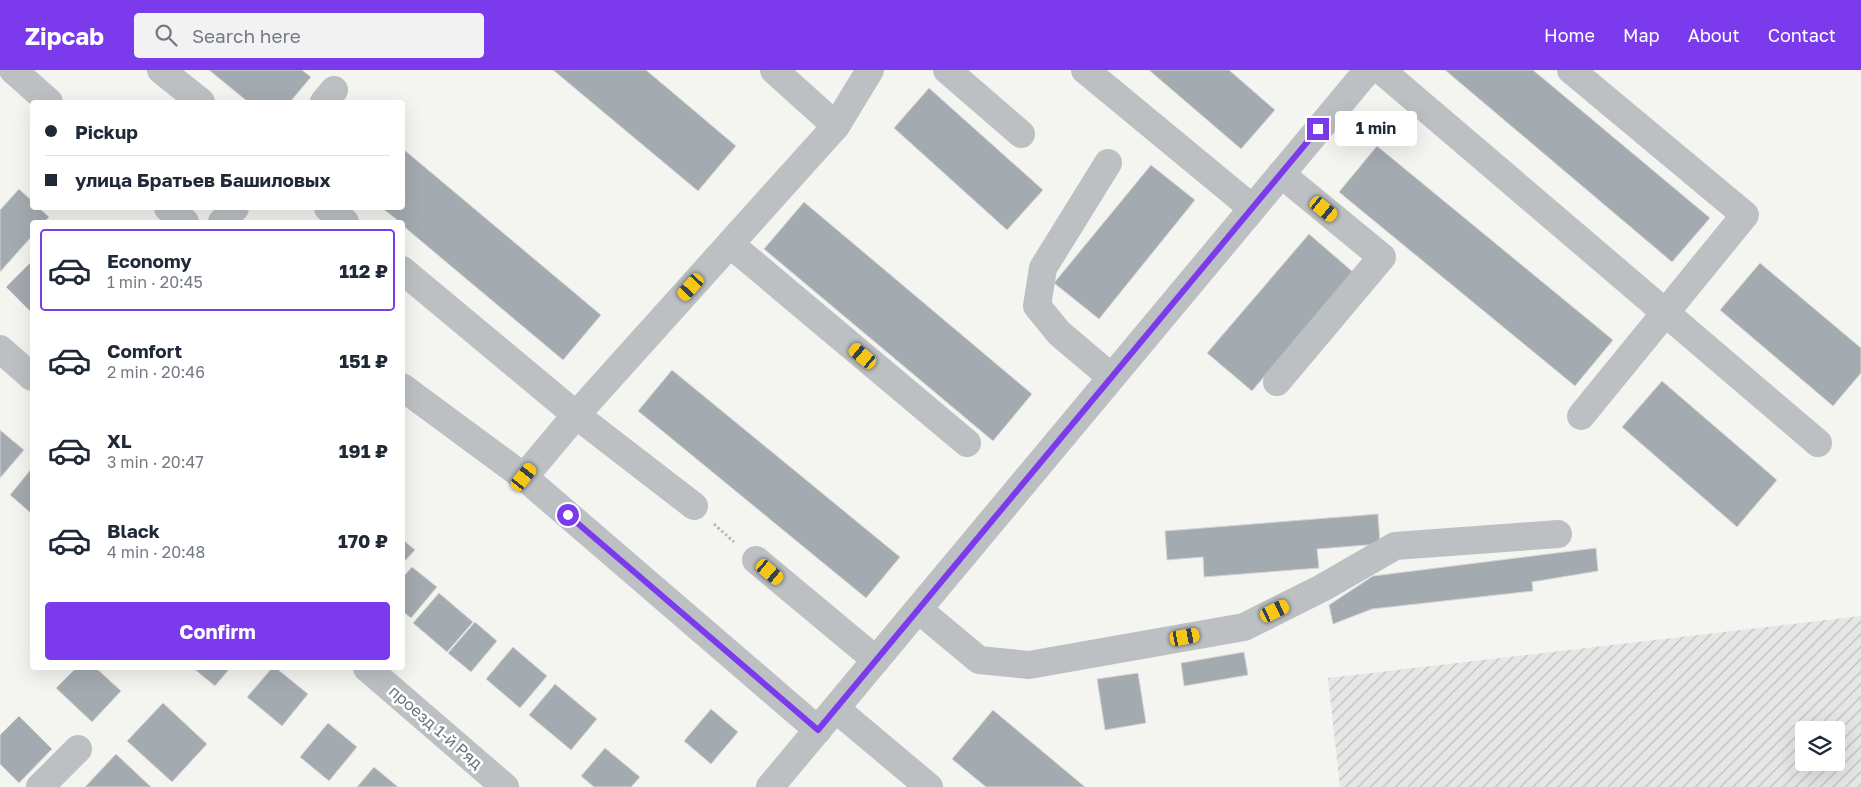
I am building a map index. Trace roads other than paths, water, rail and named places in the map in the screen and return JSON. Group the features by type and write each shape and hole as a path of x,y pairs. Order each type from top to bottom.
{"street":[{"path":"13,70 47,100"},
{"path":"162,70 199,100"},
{"path":"774,70 836,126"},
{"path":"524,477 576,415 836,126 870,70"},
{"path":"947,70 1021,134"},
{"path":"1085,70 1252,208"},
{"path":"770,787 1368,70"},
{"path":"1381,70 1818,444"},
{"path":"1571,70 1745,215 1582,416"},
{"path":"1108,163 1043,268 1037,306 1059,333 1111,377"},
{"path":"1277,382 1382,256 1281,174"},
{"path":"170,210 183,220"},
{"path":"224,220 233,210"},
{"path":"331,210 343,220"},
{"path":"730,244 967,443"},
{"path":"405,272 576,415 694,506"},
{"path":"0,349 30,376"},
{"path":"405,389 524,477 818,730"},
{"path":"919,610 979,660 1028,665 1244,627 1322,588 1395,546 1558,534"},
{"path":"756,560 876,660"},
{"name":"проезд 1-й Ряд","path":"369,670 505,787"},
{"path":"836,709 929,787"},
{"path":"40,787 78,749"}]}
